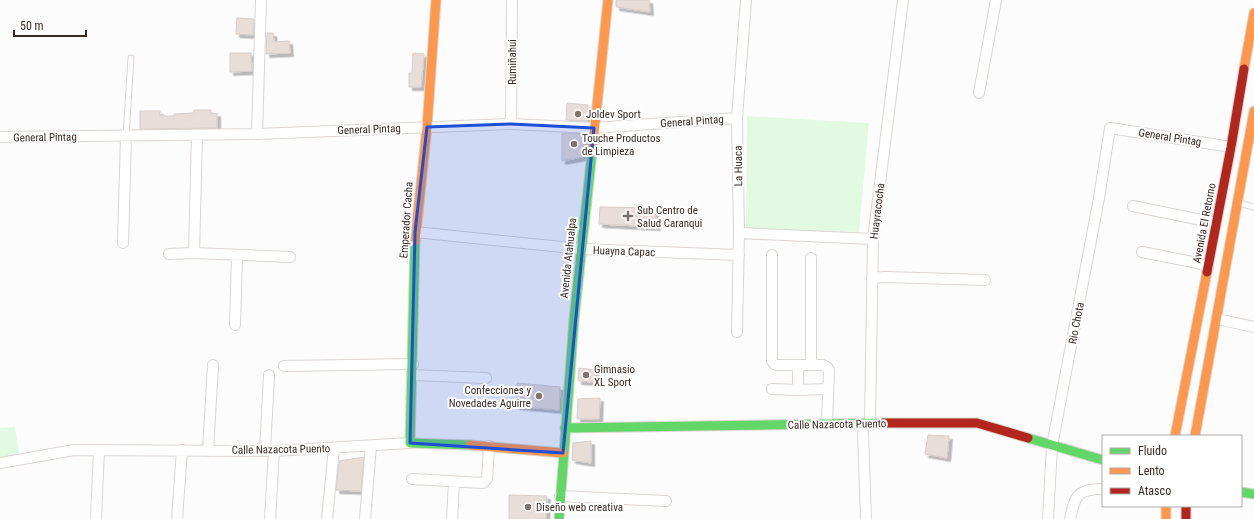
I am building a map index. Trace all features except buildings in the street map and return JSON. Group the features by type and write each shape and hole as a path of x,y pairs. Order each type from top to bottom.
{"main road":[{"name":"Emperador Cacha","path":"410,443 415,232 427,127 436,0"},
{"name":"Avenida Atahualpa","path":"558,519 574,320 608,0"},
{"name":"Avenida El Retorno","path":"1175,435 1231,147 1254,13"},
{"path":"1195,435 1238,203 1251,149 1254,111"},
{"name":"Calle Nazacota Puento","path":"565,428 747,426 827,423 977,423 1102,460"},
{"name":"Calle Nazacota Puento","path":"410,443 489,446 563,454"},
{"path":"1242,492 1254,494"},
{"path":"1166,507 1166,519"},
{"path":"1186,507 1186,519"}],"street":[{"path":"257,134 261,0"},
{"name":"Rumiñahui","path":"511,124 512,0"},
{"name":"La Huaca","path":"737,332 739,233 737,118 746,0"},
{"name":"Huayracocha","path":"870,423 873,239 903,0"},
{"path":"979,93 996,0"},
{"name":"General Pintag","path":"0,137 257,134 511,124 594,128 737,118"},
{"name":"General Pintag","path":"1110,128 1231,147"},
{"name":"Rio Chota","path":"1048,519 1052,446 1099,198 1110,128"},
{"path":"194,253 197,135"},
{"path":"123,242 126,136"},
{"path":"1132,206 1216,223"},
{"name":"Huayna Capac","path":"415,232 582,249 739,254"},
{"path":"739,233 873,239"},
{"path":"1142,252 1198,263 1208,267"},
{"path":"169,254 237,254 290,257"},
{"path":"235,324 237,254"},
{"path":"772,255 772,361 777,365 827,366 829,370 827,423"},
{"path":"810,365 811,258"},
{"path":"872,278 885,277 985,280"},
{"path":"1216,319 1254,326"},
{"path":"284,366 413,364"},
{"path":"208,451 213,365"},
{"path":"798,365 798,390"},
{"path":"412,374 486,378"},
{"path":"269,376 270,519"},
{"path":"772,389 828,389"},
{"path":"863,432 866,519"},
{"name":"Calle Nazacota Puento","path":"0,463 74,450 269,451 410,443"},
{"path":"365,519 371,446"},
{"path":"412,479 483,483 487,479 489,446"},
{"path":"327,519 334,448"},
{"path":"96,519 99,450"},
{"path":"177,519 182,450"},
{"path":"452,519 454,482"},
{"path":"1070,519 1073,503 1076,497 1084,491 1102,489"},
{"path":"560,496 666,501"}],"lane":[{"path":"126,136 131,58"},
{"path":"1238,203 1254,206"}],"highlighted area":[{"path":"511,124 594,128 563,453 410,443 415,232 427,127"}],"green space":[{"path":"747,116 869,123 859,232 746,229"},
{"path":"15,427 20,460 0,463 0,428"}],"traffic: fast":[{"path":"559,519 574,320 592,153"},
{"path":"415,241 410,443 470,445"},
{"path":"565,428 884,423"},
{"path":"1028,438 1102,460"},
{"path":"1242,492 1254,494"}],"traffic: slow":[{"path":"415,241 427,127 436,0"},
{"path":"592,153 608,0"},
{"path":"1244,69 1254,13"},
{"path":"1195,435 1254,111"},
{"path":"1175,435 1207,272"},
{"path":"470,445 563,453"},
{"path":"1166,507 1166,519"}],"traffic: jam":[{"path":"1207,272 1244,69"},
{"path":"884,423 977,423 1028,438"},
{"path":"1186,507 1186,519"}],"place":[{"name":"Joldev Sport","path":"578,114"},
{"name":"Touche Productos de Limpieza","path":"574,144"},
{"name":"Sub Centro de Salud Caranqui","path":"628,216"},
{"name":"Gimnasio XL Sport","path":"586,375"},
{"name":"Confecciones y Novedades Aguirre","path":"539,396"},
{"name":"Diseño web creativa","path":"528,507"}]}
